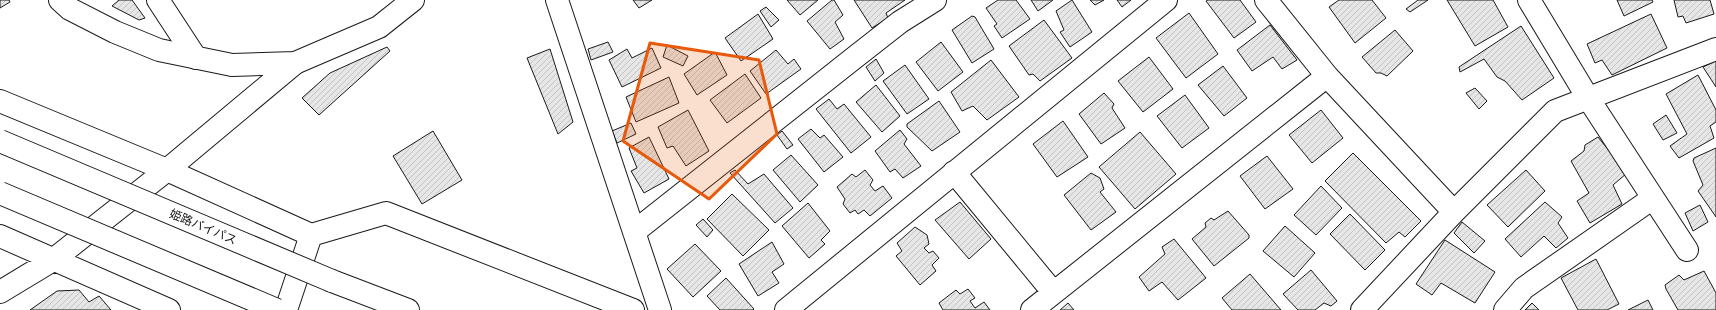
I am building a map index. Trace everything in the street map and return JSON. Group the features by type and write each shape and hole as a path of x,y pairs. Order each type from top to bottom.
{"main road":[{"path":"60,0 70,9 115,32 159,50 232,65 295,63"},
{"path":"158,0 196,58"},
{"path":"0,292 53,260 167,170 295,63 379,27 413,0"},
{"path":"557,0 660,310"},
{"path":"634,232 900,22 936,0"},
{"path":"786,310 1166,0"},
{"path":"1266,0 1327,76 1454,212"},
{"path":"1529,0 1588,98 1687,250"},
{"path":"1362,310 1454,212 1555,111 1716,49"},
{"path":"1032,310 1327,76"},
{"path":"0,100 167,170 311,235 386,213 633,310"},
{"name":"姫路バイパス","path":"0,141 332,281 408,310"},
{"path":"954,172 1053,292"},
{"path":"0,194 276,310"},
{"path":"1505,310 1524,288 1653,198"},
{"path":"286,310 311,235"},
{"path":"0,236 169,310"}],"highlighted area":[{"path":"650,43 759,60 777,134 709,199 623,141"}],"building":[{"path":"0,0 9,0 10,2 0,8"},
{"path":"119,0 132,0 145,18 139,20 112,6"},
{"path":"633,0 652,0 639,8"},
{"path":"787,0 818,0 800,15"},
{"path":"832,0 834,0 843,15 835,22 844,39 830,49 807,21"},
{"path":"854,0 905,0 886,13 888,18 872,28"},
{"path":"998,0 1016,0 1030,19 1002,38 994,26 997,24 986,8"},
{"path":"1031,0 1053,0 1038,11"},
{"path":"1072,0 1092,32 1070,47 1060,32 1064,30 1056,11"},
{"path":"1090,0 1104,0 1095,5"},
{"path":"1117,0 1131,0 1122,7"},
{"path":"1240,0 1256,22 1234,38 1206,1"},
{"path":"1339,0 1372,0 1386,18 1355,43 1329,7"},
{"path":"1418,0 1428,0 1410,12 1406,9"},
{"path":"1447,0 1493,0 1508,27 1475,46"},
{"path":"1617,0 1652,0 1653,2 1624,16"},
{"path":"1674,0 1710,0 1714,14 1686,23 1683,16 1678,17"},
{"path":"766,7 779,20 771,27 760,11"},
{"path":"1189,13 1218,54 1186,78 1156,38"},
{"path":"758,14 773,39 741,61 725,38"},
{"path":"1651,14 1667,48 1612,75 1602,60 1595,63 1587,44"},
{"path":"972,16 975,17 994,49 972,63 952,30"},
{"path":"1044,20 1072,58 1040,81 1033,74 1029,75 1009,46"},
{"path":"1270,25 1297,60 1282,69 1273,57 1252,71 1237,50"},
{"path":"1521,26 1554,78 1522,100 1505,81 1497,77 1484,59 1460,72 1459,67"},
{"path":"1395,30 1413,51 1387,76 1381,73 1376,73 1362,57"},
{"path":"608,42 613,52 591,60 588,49"},
{"path":"941,42 963,72 938,91 916,62"},
{"path":"667,45 688,56 683,66 663,57"},
{"path":"387,47 390,51 319,115 302,98 330,73"},
{"path":"652,48 661,68 622,87 609,60 627,49 632,58"},
{"path":"550,49 573,122 558,134 527,58"},
{"path":"776,50 788,64 794,59 801,69 766,94 750,71"},
{"path":"715,52 727,75 697,95 684,74"},
{"path":"1149,57 1173,89 1143,112 1118,81"},
{"path":"876,59 884,73 875,81 866,67"},
{"path":"991,60 1019,97 987,120 973,106 962,111 951,92"},
{"path":"1716,61 1716,87 1703,67"},
{"path":"905,65 929,99 907,114 883,81"},
{"path":"1223,66 1247,98 1224,116 1198,85"},
{"path":"745,74 761,98 727,123 710,100"},
{"path":"1698,75 1716,110 1716,122 1710,126 1714,138 1679,158 1670,146 1687,134 1666,94"},
{"path":"669,77 679,103 636,122 626,97"},
{"path":"876,85 900,116 882,132 856,102"},
{"path":"1475,88 1487,101 1479,109 1466,93"},
{"path":"1104,93 1114,104 1112,108 1125,128 1101,144 1079,114"},
{"path":"1185,95 1209,128 1182,148 1157,116"},
{"path":"829,99 837,109 844,104 871,137 851,153 816,109"},
{"path":"939,101 960,132 932,151 907,127 907,124"},
{"path":"688,110 709,151 686,166 673,146 667,148 658,127"},
{"path":"1321,110 1343,138 1312,163 1289,135"},
{"path":"1666,115 1677,133 1663,140 1653,124"},
{"path":"1063,121 1088,157 1057,177 1033,144"},
{"path":"631,123 636,134 617,143 612,131"},
{"path":"811,129 820,138 824,135 843,157 824,172 798,139"},
{"path":"900,130 907,139 904,144 921,166 903,178 895,169 890,172 875,151"},
{"path":"433,131 462,180 422,204 393,156"},
{"path":"782,131 793,145 787,149 777,135"},
{"path":"1140,132 1176,174 1135,209 1099,167"},
{"path":"649,137 669,179 644,193 631,171 637,168 629,148"},
{"path":"1598,137 1627,173 1613,185 1622,204 1590,223 1577,201 1589,193 1571,161 1584,151 1585,145"},
{"path":"1716,148 1716,217 1698,191 1703,185 1693,161 1694,158"},
{"path":"1353,153 1421,221 1405,237 1399,232 1386,243 1325,181"},
{"path":"791,155 818,185 800,202 773,170"},
{"path":"1267,156 1293,189 1265,209 1240,176"},
{"path":"735,170 748,184 764,174 793,208 775,223 730,173"},
{"path":"865,170 873,180 870,185 875,191 883,186 892,198 870,216 864,210 858,214 855,210 850,213 843,204 845,199 837,187 852,174 856,177"},
{"path":"1526,170 1545,191 1508,227 1487,205"},
{"path":"1091,173 1100,178 1104,189 1100,192 1116,212 1091,230 1064,195"},
{"path":"1321,186 1342,208 1316,235 1294,215"},
{"path":"732,194 769,230 743,256 707,219"},
{"path":"960,202 991,239 969,259 935,220"},
{"path":"1545,202 1562,217 1558,223 1568,238 1556,248 1544,236 1521,257 1505,239"},
{"path":"808,203 830,231 821,240 825,244 809,258 782,226"},
{"path":"1700,205 1708,222 1693,231 1685,213"},
{"path":"1228,211 1249,235 1249,238 1214,266 1192,239 1206,227 1205,223 1211,218 1214,220"},
{"path":"1350,214 1385,250 1365,270 1330,234"},
{"path":"703,219 713,230 707,237 696,225"},
{"path":"1462,222 1485,241 1474,253 1454,233"},
{"path":"1285,226 1315,253 1294,277 1263,251"},
{"path":"915,227 927,235 929,244 924,248 929,253 933,251 939,258 932,265 936,271 920,285 896,256 902,251 897,243"},
{"path":"1174,239 1206,278 1178,300 1162,282 1149,291 1139,277 1165,254 1162,247"},
{"path":"1445,240 1495,272 1475,303 1441,283 1432,295 1416,284"},
{"path":"772,242 784,264 772,272 779,283 758,296 739,264"},
{"path":"695,244 721,271 693,297 667,269"},
{"path":"1596,259 1619,304 1607,310 1578,310 1561,278"},
{"path":"1311,270 1337,301 1331,306 1324,303 1315,310 1298,310 1283,294"},
{"path":"1704,271 1716,293 1716,310 1678,310 1665,285 1679,275 1684,280"},
{"path":"1250,274 1281,310 1232,310 1222,298"},
{"path":"726,278 754,309 753,310 720,310 707,296"},
{"path":"968,289 975,298 970,301 975,308 984,302 990,310 943,310 939,303 956,290 960,294"},
{"path":"79,290 89,302 99,296 111,310 30,310 57,291"},
{"path":"1648,300 1653,310 1628,310"},
{"path":"1068,303 1074,310 1060,310"},
{"path":"1532,303 1539,310 1525,310"}]}
